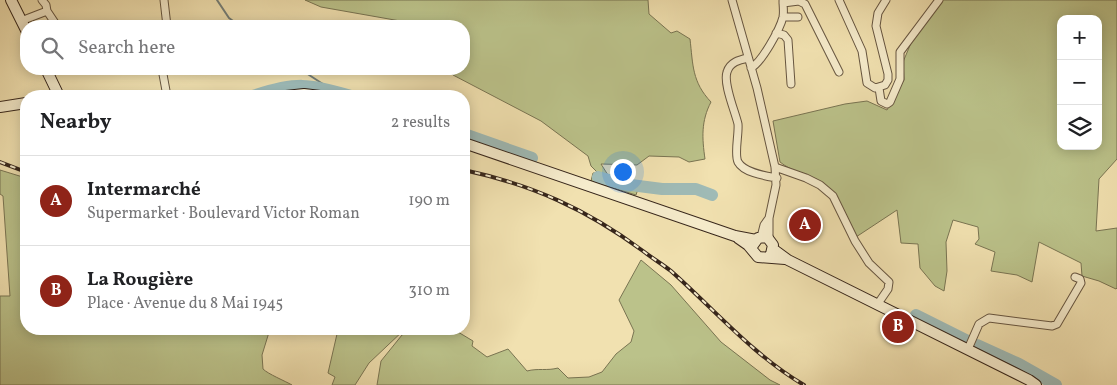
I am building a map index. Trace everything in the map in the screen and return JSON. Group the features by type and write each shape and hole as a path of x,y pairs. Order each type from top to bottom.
{"main road":[{"path":"11,0 21,20"},
{"path":"49,75 56,90"},
{"path":"0,107 20,104"},
{"path":"470,144 735,236 762,238 772,241 771,253"},
{"path":"735,236 748,245 758,256 771,253 788,260 968,349 1036,385"},
{"path":"753,251 753,245 762,238"}],"street":[{"path":"42,0 53,20"},
{"path":"164,0 166,20"},
{"path":"732,0 764,112 775,168 775,194 769,218 764,225 762,238"},
{"path":"839,0 862,51 867,83 875,88 885,85 888,80 876,26 878,13 886,0"},
{"path":"879,88 881,101 887,104 890,102 900,79 900,52 939,0"},
{"path":"751,68 758,63 776,33 783,17 783,2 799,1 805,4 839,72"},
{"path":"21,20 47,10"},
{"path":"783,17 798,17"},
{"path":"776,33 784,35 788,40 791,84"},
{"path":"748,58 736,61 727,72 726,80 738,128 738,162 744,168 776,178"},
{"path":"163,75 166,90"},
{"path":"775,168 806,178 820,185 833,196 844,215 852,236 869,263 888,282 888,289 877,305"},
{"path":"968,349 978,324 989,318 1052,326 1057,324 1081,283 1080,279 1075,277"}],"green space":[{"path":"305,0 648,0 649,14 671,33 677,31 690,39 694,73 700,87 711,102 705,116 703,130 705,159 689,162 679,157 649,156 637,165 601,164 608,175 624,172 629,178 640,183 636,195 591,181 593,173 598,173 591,166 588,156 541,121 453,75 470,75 470,20 395,20 321,7"},
{"path":"942,0 1117,0 1117,159 1099,179 1096,231 1117,228 1116,289 1082,276 1081,263 1039,242 1032,282 1017,275 991,271 995,252 975,244 979,239 978,227 953,220 946,242 947,271 944,291 935,286 920,268 918,244 901,243 897,210 856,237 839,205 823,184 780,162 773,121 845,104 867,101 887,110 904,80 903,62 911,43"},
{"path":"0,170 20,176 20,335 268,335 262,355 263,369 292,385 0,385 0,296 10,296 3,196 0,194"},
{"path":"641,260 671,285 721,342 770,380 780,385 377,385 381,361 402,335 463,335 473,341 472,346 487,357 508,349 527,371 558,368 568,378 589,377 602,372 616,354 631,342 634,331 619,300"},
{"path":"337,335 399,335 369,363 355,385 332,385 335,377 328,373"}],"waterway":[{"path":"217,0 232,20"},
{"path":"309,75 332,90"},
{"path":"272,90 291,86 328,90"},
{"path":"470,136 532,158"},
{"path":"598,177 623,184 662,189 696,189 712,195"},
{"path":"916,315 966,340"},
{"path":"977,345 1019,364 1056,385"}],"railway":[{"path":"0,162 20,170"},
{"path":"470,171 513,183 558,200 622,236 671,271 751,346 785,373 804,385"}],"place":[{"name":"Intermarché","path":"805,225"},
{"name":"La Rougière","path":"898,327"}]}
